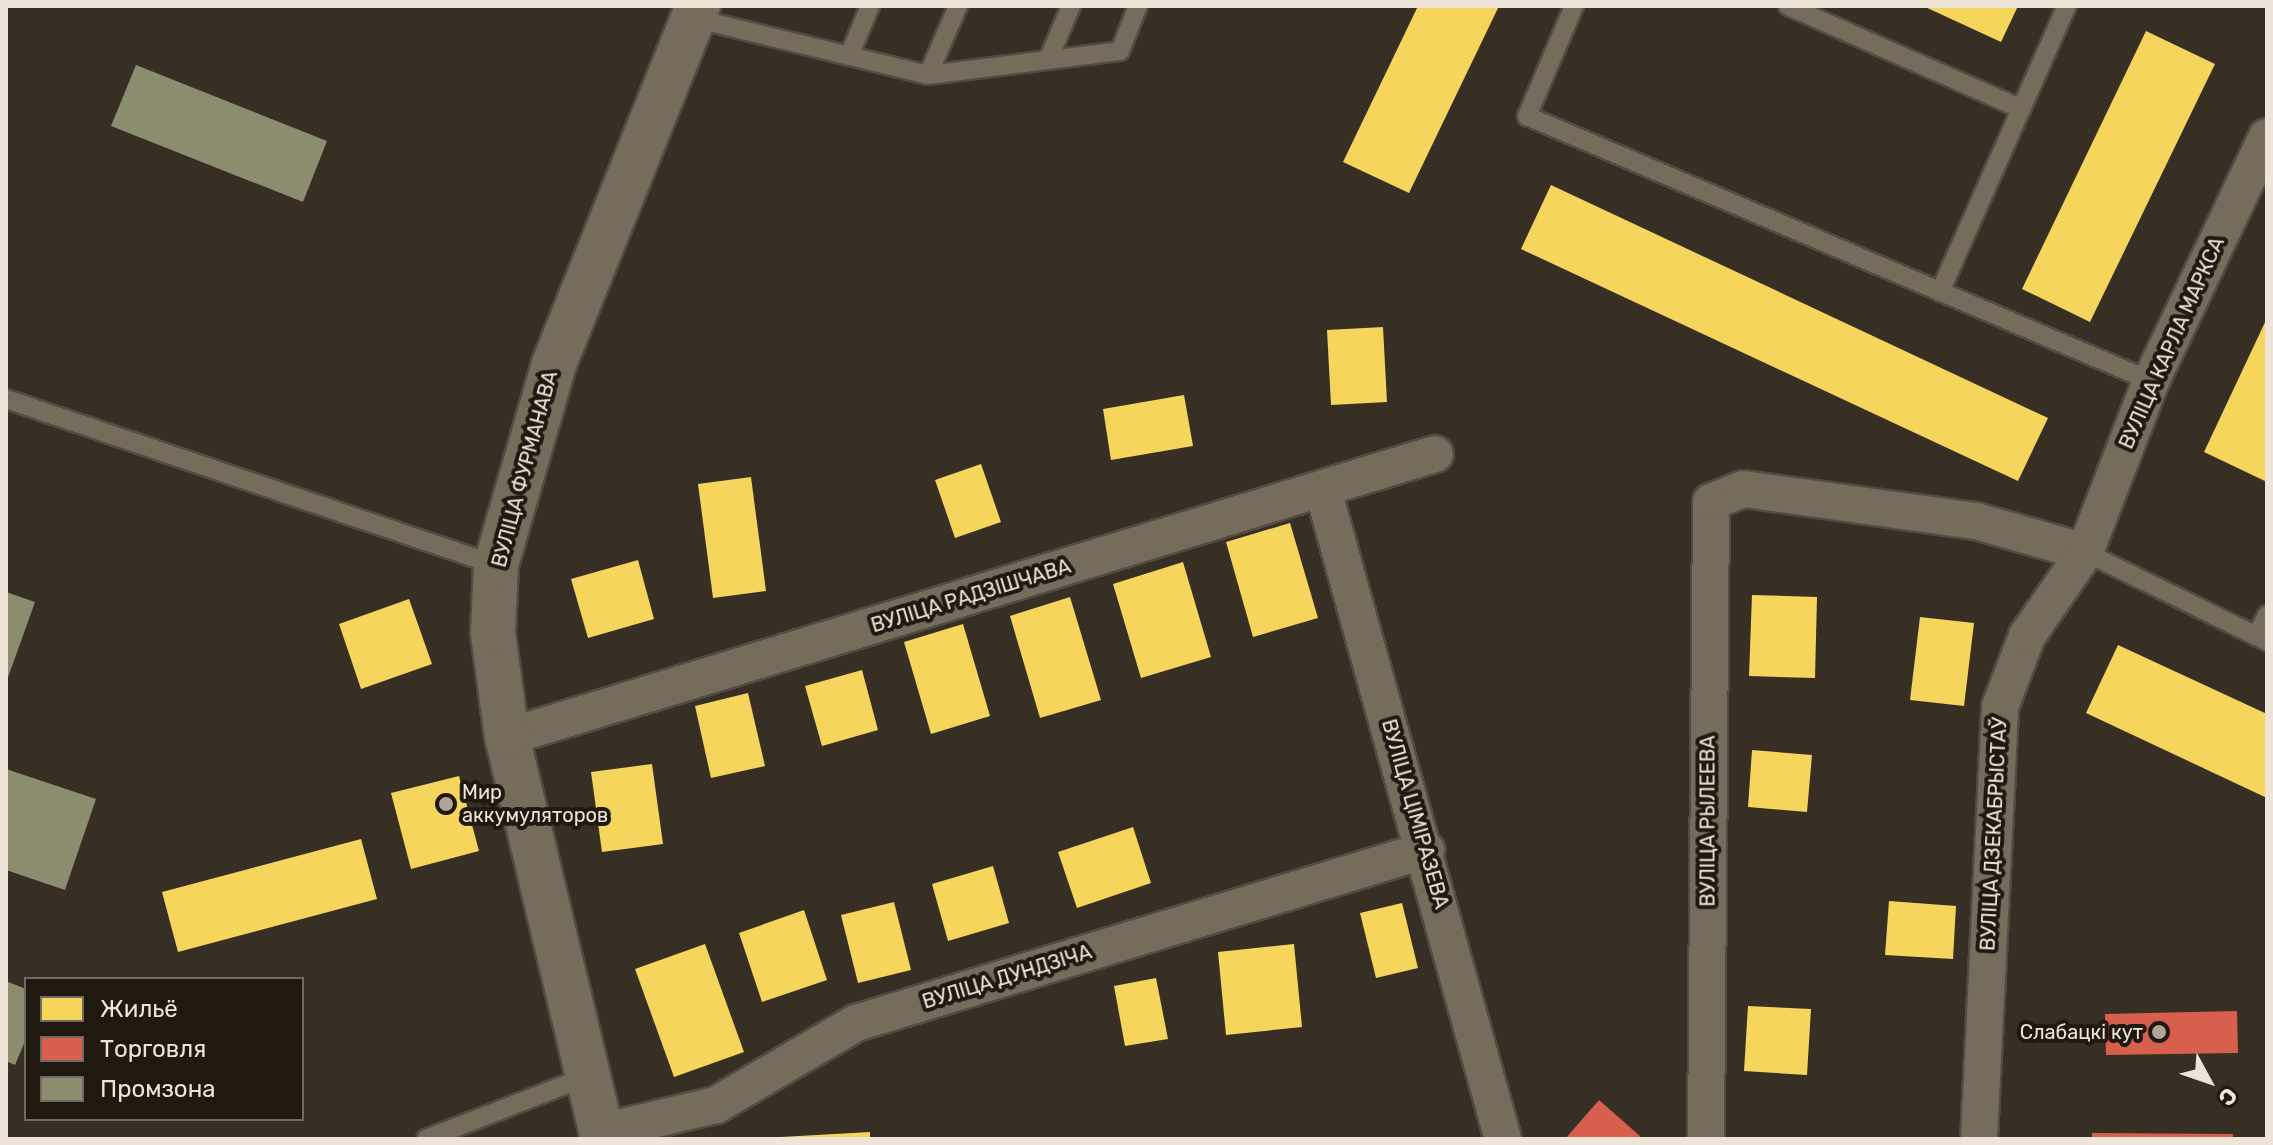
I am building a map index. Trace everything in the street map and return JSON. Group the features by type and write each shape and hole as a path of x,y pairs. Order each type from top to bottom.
{"street":[{"name":"ВУЛІЦА ФУРМАНАВА","path":"602,1136 507,737 493,633 496,565 554,364 696,12"},
{"name":"ВУЛІЦА КАРЛА МАРКСА","path":"2085,552 2151,381 2267,137"},
{"name":"ВУЛІЦА РАДЗІШЧАВА","path":"507,737 1435,454"},
{"name":"ВУЛІЦА РЫЛЕЕВА","path":"1706,1139 1711,502 1744,489 1976,521 2085,552"},
{"name":"ВУЛІЦА ЦІМІРАЗЕВА","path":"1323,490 1426,850 1503,1139"},
{"name":"ВУЛІЦА ДЗЕКАБРЫСТАЎ","path":"1979,1139 2000,707 2027,636 2085,552"},
{"name":"ВУЛІЦА ДУНДЗІЧА","path":"602,1136 716,1105 856,1023 1426,850"}],"lane":[{"path":"849,56 870,6"},
{"path":"928,75 958,6"},
{"path":"1048,60 1071,6"},
{"path":"696,12 928,75 1120,51 1138,6"},
{"path":"1574,6 1527,116 2151,381"},
{"path":"1788,6 2021,109"},
{"path":"1940,292 2067,6"},
{"path":"6,399 496,565"},
{"path":"2085,552 2262,639 2267,615"},
{"path":"426,1139 588,1076"}],"building: Жильё":[{"path":"1418,6 1499,6 1409,193 1343,162"},
{"path":"1923,6 2018,6 2001,42"},
{"path":"2146,31 2215,64 2090,322 2022,289"},
{"path":"1551,185 2048,418 2018,481 1521,249"},
{"path":"2267,318 2267,482 2204,452"},
{"path":"1383,327 1387,402 1331,405 1327,330"},
{"path":"1184,395 1193,446 1111,460 1103,409"},
{"path":"981,464 1001,522 955,538 935,480"},
{"path":"751,477 766,591 713,598 698,484"},
{"path":"1290,523 1318,618 1253,637 1226,542"},
{"path":"638,560 654,619 588,638 571,579"},
{"path":"1183,562 1211,657 1141,678 1113,584"},
{"path":"1752,595 1817,597 1815,678 1749,676"},
{"path":"1070,597 1101,700 1040,718 1010,616"},
{"path":"409,599 432,664 361,689 339,624"},
{"path":"1920,617 1974,623 1964,706 1910,700"},
{"path":"963,624 990,716 931,734 904,642"},
{"path":"2118,645 2267,714 2267,798 2086,713"},
{"path":"862,670 878,730 822,746 805,686"},
{"path":"748,693 765,766 711,778 695,706"},
{"path":"1752,750 1812,755 1807,812 1748,807"},
{"path":"652,764 663,844 602,852 591,772"},
{"path":"459,776 479,851 411,869 391,793"},
{"path":"1133,827 1151,883 1077,908 1058,852"},
{"path":"361,839 377,899 178,952 162,892"},
{"path":"993,866 1009,923 948,941 932,884"},
{"path":"1889,901 1956,906 1953,959 1885,955"},
{"path":"894,902 911,970 858,983 841,915"},
{"path":"1402,903 1418,968 1376,978 1360,913"},
{"path":"804,910 827,980 762,1002 739,933"},
{"path":"705,944 744,1052 674,1077 635,969"},
{"path":"1294,944 1302,1027 1226,1035 1218,952"},
{"path":"1156,978 1168,1039 1125,1046 1114,986"},
{"path":"1748,1006 1811,1009 1807,1075 1744,1071"},
{"path":"870,1132 870,1139 781,1139 781,1137"}],"building: Торговля":[{"path":"2237,1011 2238,1053 2106,1055 2105,1014"},
{"path":"1599,1100 1640,1136 1638,1139 1565,1139"},
{"path":"2092,1133 2233,1134 2233,1139 2092,1139"}],"building: Промзона":[{"path":"136,65 327,141 303,202 111,126"},
{"path":"6,592 35,602 6,683"},
{"path":"6,769 96,799 65,890 6,870"},
{"path":"6,981 24,988 24,1044 15,1065 6,1061"}],"place":[{"name":"Мир аккумуляторов","path":"446,804"},
{"name":"Слабацкі кут","path":"2159,1032"}]}
